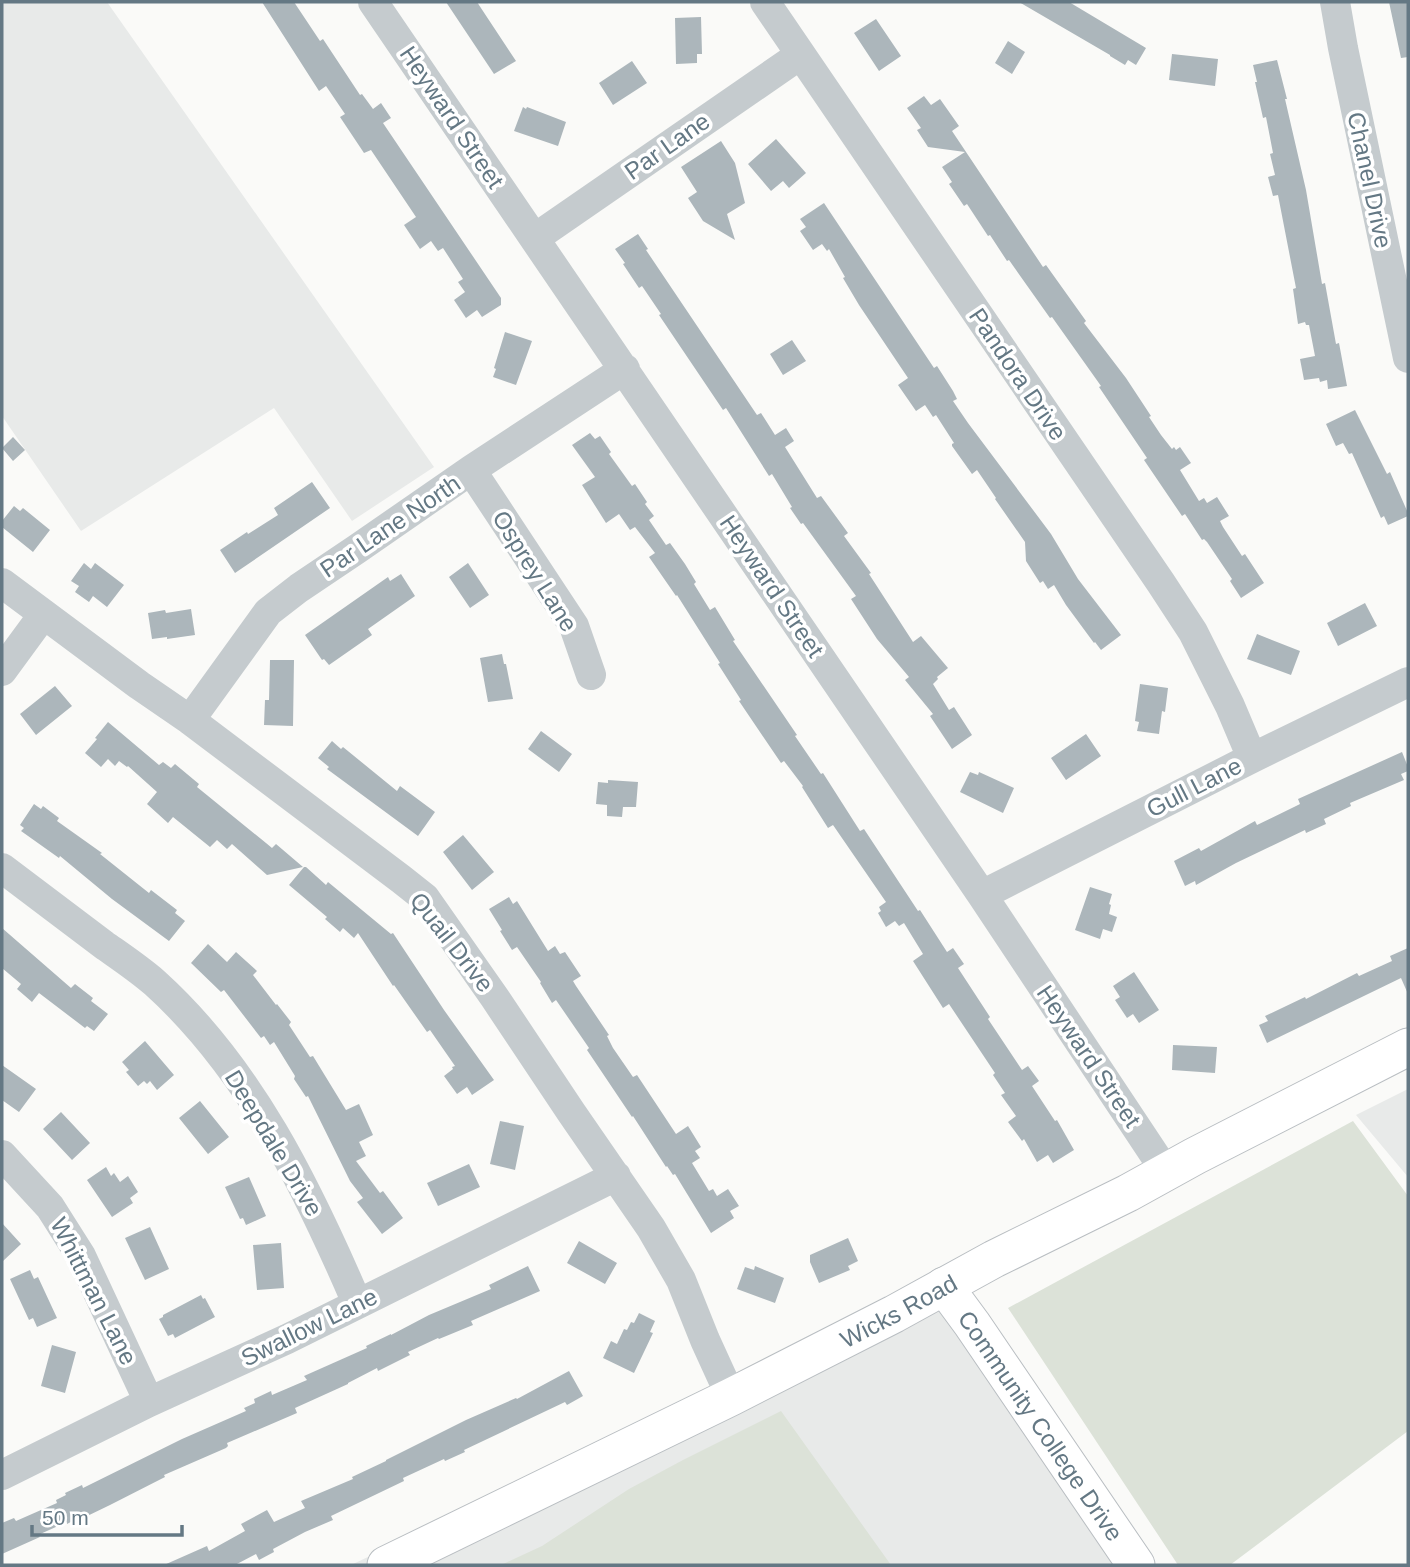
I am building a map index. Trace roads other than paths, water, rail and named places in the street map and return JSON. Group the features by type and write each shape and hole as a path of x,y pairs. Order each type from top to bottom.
{"main road":[{"name":"Wicks Road","path":"386,1565 731,1397 1408,1047"},
{"name":"Community College Drive","path":"944,1286 1136,1565"}],"street":[{"name":"Heyward Street","path":"373,2 982,895 1166,1172"},
{"name":"Pandora Drive","path":"765,2 1193,632 1230,706 1252,758"},
{"name":"Chanel Drive","path":"1335,2 1408,358"},
{"name":"Par Lane","path":"535,238 800,55"},
{"name":"Par Lane North","path":"190,720 268,612 471,470 625,369"},
{"name":"Osprey Lane","path":"471,470 574,626 591,676"},
{"name":"Quail Drive","path":"2,583 190,720 425,898 651,1228 681,1280 731,1397"},
{"path":"2,671 43,615"},
{"name":"Gull Lane","path":"982,895 1408,682"},
{"name":"Deepdale Drive","path":"2,868 154,982 197,1026 245,1086 287,1156 324,1227 357,1303"},
{"name":"Whittman Lane","path":"2,1155 51,1207 82,1256 149,1402"},
{"name":"Swallow Lane","path":"2,1475 149,1402 287,1339 616,1176"}]}
